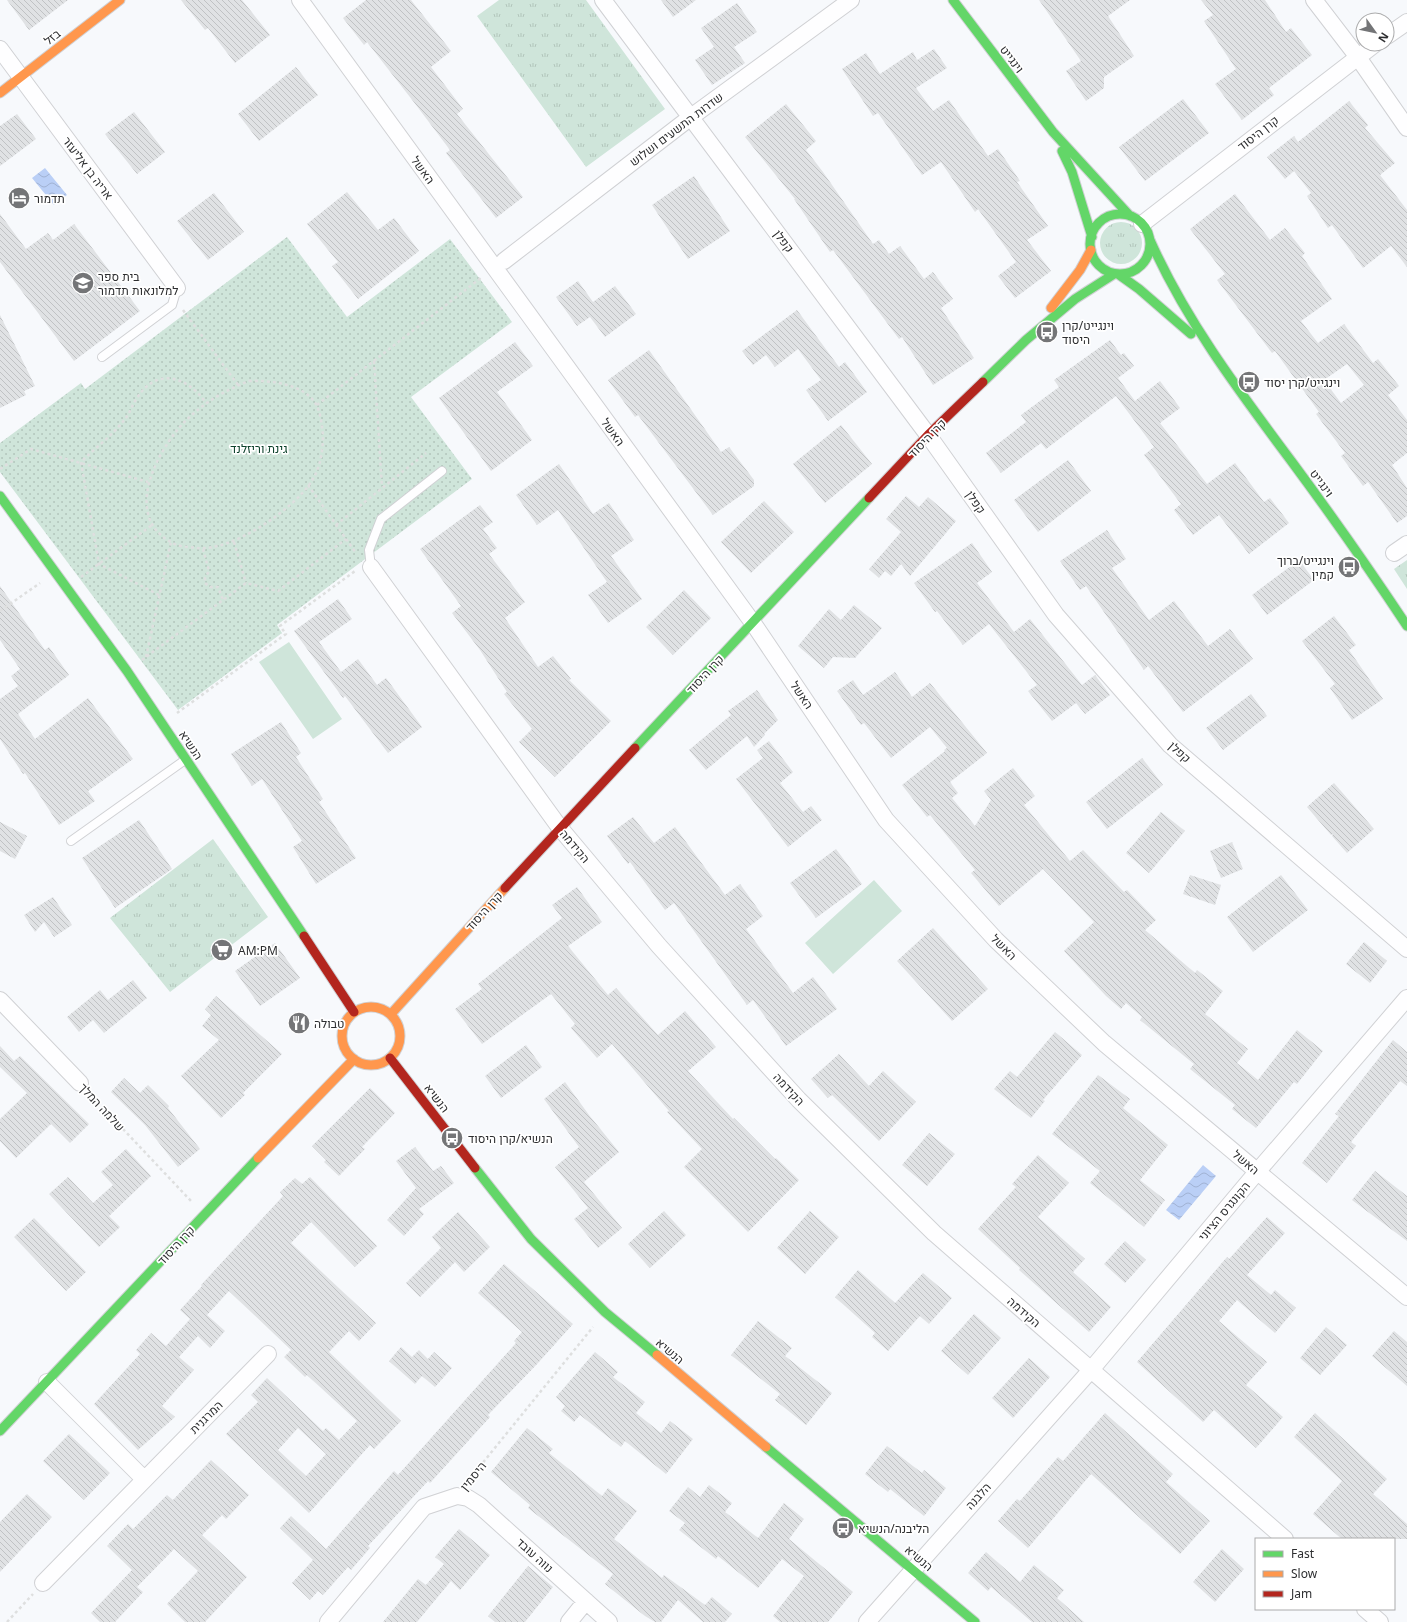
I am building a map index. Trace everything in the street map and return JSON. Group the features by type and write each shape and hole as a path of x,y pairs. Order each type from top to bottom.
{"street":[{"name":"בזל","path":"0,93 120,0"},
{"name":"האשל","path":"300,0 499,264 753,623 886,820 986,928 1104,1043 1407,1297"},
{"name":"קפלן","path":"604,0 928,434 1056,615 1170,745 1407,949"},
{"name":"שדרות התשעים ושלוש","path":"499,264 692,117 852,0"},
{"name":"וינגייט","path":"953,0 1052,132 1136,220"},
{"path":"1314,0 1357,56 1407,128"},
{"path":"1395,30 1407,22"},
{"name":"אריה בן אליעזר","path":"0,49 176,293"},
{"name":"קרן היסוד","path":"1136,220 1363,52"},
{"name":"וינגייט","path":"1052,132 1072,172 1092,237"},
{"path":"1112,215 1136,220 1150,240 1150,249 1142,265 1127,274 1116,274 1099,265 1091,250 1092,237 1098,225 1112,215"},
{"name":"וינגייט","path":"1150,240 1161,267 1181,305 1214,355 1373,574 1407,626"},
{"name":"קרן היסוד","path":"1026,340 1080,270 1091,250"},
{"name":"וינגייט","path":"1116,274 1173,318 1214,355"},
{"name":"קרן היסוד","path":"391,1014 560,828 928,434 1026,340 1075,300 1116,274"},
{"name":"הנשיא","path":"0,496 127,671 354,1012"},
{"name":"הקידמה","path":"368,564 560,828 659,946 799,1100 934,1233 1284,1538"},
{"name":"הקונגרס הציוני","path":"1090,1370 1407,998"},
{"name":"שלמה המלך","path":"0,1000 80,1083"},
{"path":"372,1006 382,1008 391,1014 400,1030 400,1040 397,1050 390,1058 373,1065 363,1064 354,1060 344,1048 342,1038 342,1028 347,1019 354,1012 362,1008 372,1006"},
{"name":"הנשיא","path":"390,1058 531,1239 605,1312 975,1622"},
{"name":"קרן היסוד","path":"0,1431 204,1214 354,1060"},
{"name":"המרגנית","path":"43,1583 268,1354"},
{"name":"הלבנה","path":"867,1622 1090,1370"},
{"path":"47,1382 144,1479"},
{"name":"נווה עובד","path":"457,1496 468,1498 479,1505 609,1622"},
{"name":"היסמין","path":"328,1622 424,1507 457,1496"},
{"path":"569,1622 586,1601"},
{"path":"1366,1610 1380,1622"}],"lane":[{"path":"102,357 172,305 176,293"},
{"path":"368,564 371,544 381,519 442,471"},
{"path":"71,841 186,759"}],"path":[{"path":"316,405 499,264"},
{"path":"176,293 238,385"},
{"path":"374,361 382,488"},
{"path":"81,462 125,420 143,391 155,383 166,378 185,382 194,388 206,403"},
{"path":"249,381 283,383 305,393 316,405 322,426 323,447 317,469 308,486 279,515 234,542 207,549 178,545 161,536 152,525 146,500 148,482 157,463 180,427 206,403 238,385 249,381"},
{"path":"0,469 32,449 148,482"},
{"path":"336,525 426,453"},
{"path":"81,462 99,564"},
{"path":"162,724 286,634 280,626 368,564 346,539 308,486"},
{"path":"67,588 152,525"},
{"path":"127,671 246,584 278,591 346,539"},
{"path":"146,657 171,542"},
{"path":"234,542 246,584"},
{"path":"203,549 209,571 205,578 205,583 213,588 218,587 223,600"},
{"path":"99,564 159,595"},
{"path":"0,611 56,572"},
{"name":"שלמה המלך","path":"80,1083 204,1214"},
{"name":"היסמין","path":"457,1496 605,1312"},
{"path":"7,1622 43,1583"}],"green space":[{"path":"499,0 586,0 665,109 586,167 477,16"},
{"path":"1117,222 1125,222 1133,225 1139,231 1142,243 1139,255 1133,261 1125,264 1117,264 1109,261 1103,255 1100,247 1100,239 1103,231 1109,225"},
{"name":"גינת וריזלנד","path":"287,237 347,317 450,239 512,322 411,397 472,479 277,625 282,633 178,710 0,472 0,443 81,383 85,389"},
{"path":"1407,560 1407,589 1394,569"},
{"path":"289,642 342,719 313,739 259,662"},
{"path":"213,839 268,917 170,992 110,918"},
{"path":"874,880 902,911 833,974 805,943"}],"water":[{"path":"45,168 67,195 54,205 32,178"},
{"path":"1203,1165 1216,1176 1179,1220 1166,1210"}],"building":[{"path":"7,0 68,0 29,30"},
{"path":"181,0 242,0 270,35 235,63 208,28 205,30"},
{"path":"366,0 411,0 451,51 431,67 463,109 457,114 523,197 496,218 446,153 450,150 413,101 367,42 364,45 343,18"},
{"path":"661,0 696,0 673,17"},
{"path":"1039,0 1130,0 1108,16 1134,56 1104,77 1104,88 1086,101 1066,71 1081,61"},
{"path":"1201,0 1265,0 1286,32 1291,28 1312,55 1269,88 1274,95 1242,120 1215,84 1236,69 1204,21 1213,15"},
{"path":"737,3 757,32 734,47 745,63 712,85 695,60 714,47 701,28"},
{"path":"934,49 947,68 916,88 933,111 949,100 988,156 998,149 1020,181 1017,182 1048,226 1027,240 1051,271 1015,298 998,276 1016,262 978,209 975,212 941,162 922,175 878,113 873,116 842,69 866,53 880,74 913,52 917,60"},
{"path":"296,67 318,95 259,141 238,114"},
{"path":"1183,99 1209,133 1145,181 1119,147"},
{"path":"1349,101 1368,125 1365,128 1395,163 1380,175 1407,210 1407,267 1391,246 1363,268 1332,225 1328,228 1307,196 1311,193 1294,171 1285,179 1267,157 1294,136 1298,142"},
{"path":"786,104 816,141 806,150 873,244 879,240 889,254 900,246 924,279 933,272 953,299 941,308 974,358 933,385 902,337 899,339 833,250 830,252 795,199 745,137"},
{"path":"134,112 165,152 137,174 105,134"},
{"path":"17,114 36,139 0,166 0,126"},
{"path":"694,176 730,231 688,259 652,205"},
{"path":"347,192 378,230 394,218 419,251 358,299 332,266 338,262 307,224"},
{"path":"214,193 244,232 208,260 177,221"},
{"path":"1235,194 1270,240 1285,228 1305,253 1302,256 1332,299 1301,321 1318,343 1344,324 1373,363 1378,359 1399,386 1388,395 1407,420 1407,453 1392,465 1407,488 1407,516 1397,523 1368,482 1363,486 1341,456 1345,453 1316,414 1319,412 1275,351 1272,353 1217,280 1225,274 1190,229","holes":["1347,364 1364,385 1341,403 1324,380"]},
{"name":"בית ספר למלונאות תדמור","path":"0,214 26,249 48,233 53,240 74,224 140,311 74,361 0,262"},
{"path":"578,281 593,302 615,286 636,314 605,337 590,317 577,326 556,297"},
{"path":"797,310 839,367 845,362 867,392 828,421 806,390 821,380 798,349 775,367 766,355 753,365 742,351"},
{"path":"0,315 35,386 24,391 26,395 0,408"},
{"path":"1110,340 1121,355 1124,353 1134,366 1118,378 1135,401 1160,381 1180,408 1160,423 1207,484 1235,463 1264,502 1270,498 1289,523 1249,554 1219,515 1193,535 1174,510 1181,504 1144,455 1154,447 1116,396 1046,449 1041,443 1001,473 986,453 1026,422 1021,415 1059,387 1054,380"},
{"path":"515,342 533,366 497,392 532,440 491,471 439,398"},
{"path":"649,350 721,452 729,447 754,480 754,486 713,515 638,415 635,417 608,380"},
{"path":"841,425 872,464 825,503 793,464"},
{"path":"1068,460 1091,491 1038,532 1014,500"},
{"path":"559,464 593,514 609,503 634,540 611,556 642,599 608,623 588,595 607,582 558,510 537,525 516,495"},
{"path":"906,496 919,507 928,497 956,521 910,576 901,564 891,576 885,571 879,578 869,569 901,532 886,519"},
{"path":"764,501 794,532 751,573 721,542"},
{"path":"480,505 493,522 483,529 497,548 489,554 525,602 505,618 538,667 553,656 571,679 569,680 611,721 555,777 519,742 532,729 504,694 507,692 480,650 452,613 461,606 420,549"},
{"path":"1107,530 1126,559 1112,568 1149,620 1174,601 1208,646 1230,629 1253,659 1183,712 1148,666 1144,670 1086,586 1080,590 1060,561"},
{"path":"972,543 992,572 977,583 1014,632 1030,619 1082,685 1095,675 1110,695 1085,714 1076,703 1052,721 1028,691 1037,685 989,624 963,645 937,611 935,612 914,583"},
{"path":"1299,560 1314,580 1267,615 1252,595"},
{"path":"0,586 45,650 49,647 69,675 18,714 35,739 88,698 133,759 88,791 95,801 59,825 25,773 23,774 0,739 0,699 18,686 11,676 20,669 0,640"},
{"path":"684,590 711,618 673,655 646,627"},
{"path":"338,599 352,619 319,642 341,672 358,659 377,685 386,678 422,727 388,753 345,696 343,698 294,631"},
{"path":"854,605 882,628 855,658 833,657 824,668 798,646 829,609 841,620"},
{"path":"1334,616 1356,645 1349,650 1383,699 1352,720 1330,688 1335,684 1302,641"},
{"path":"895,672 912,697 930,683 987,753 950,782 958,793 952,798 975,826 991,800 984,791 1013,768 1035,796 1024,805 1070,861 1083,850 1124,892 1127,890 1156,920 1145,930 1195,973 1197,970 1223,991 1205,1014 1248,1049 1237,1063 1258,1080 1297,1030 1323,1051 1297,1084 1294,1082 1256,1128 1232,1109 1235,1105 1190,1069 1194,1064 1140,1020 1142,1017 1126,1003 1121,1009 1106,996 1064,951 1094,922 1043,869 999,906 971,873 975,870 930,815 927,817 902,785 947,748 930,727 891,758 864,723 861,725 837,691 853,680 863,695"},
{"path":"757,690 778,720 754,747 747,736 706,770 689,750 731,715 728,711"},
{"path":"1251,694 1267,716 1223,750 1206,728"},
{"path":"281,722 301,753 296,757 323,799 319,802 356,858 316,884 293,847 302,841 262,779 252,786 231,754"},
{"path":"769,741 793,772 780,783 803,812 811,806 822,820 788,847 736,779 763,758 757,750"},
{"path":"1142,758 1163,785 1107,829 1086,802"},
{"path":"1334,783 1374,829 1347,853 1332,836 1333,834 1331,835 1307,807"},
{"path":"1161,812 1185,831 1149,873 1126,853"},
{"path":"633,817 654,843 675,827 725,895 740,884 763,916 746,929 793,993 813,977 837,1009 786,1046 753,1000 747,1005 674,903 665,910 630,862 628,864 607,836"},
{"path":"139,820 172,869 115,908 82,858"},
{"path":"0,822 27,836 15,859 0,851"},
{"path":"1232,842 1243,869 1221,878 1210,851"},
{"path":"836,849 862,884 816,918 790,883"},
{"path":"1190,875 1221,885 1215,905 1183,894"},
{"path":"1281,875 1308,910 1253,952 1227,917"},
{"path":"577,887 602,922 568,946 608,995 616,988 658,1035 685,1011 716,1047 688,1071 733,1119 734,1118 775,1159 776,1158 799,1180 748,1232 684,1167 702,1149 667,1112 669,1111 612,1044 597,1058 571,1028 575,1024 551,994 482,1044 455,1009 482,989 478,984 562,918 552,905"},
{"path":"53,897 72,925 54,937 44,922 35,932 24,915"},
{"path":"933,928 988,989 952,1021 897,961"},
{"path":"1364,942 1387,961 1370,983 1346,964"},
{"path":"275,943 300,978 260,1006 235,971"},
{"path":"133,980 147,998 104,1033 93,1020 79,1032 67,1017 100,990 108,1000"},
{"path":"216,996 282,1054 243,1093 245,1095 221,1118 181,1076 219,1040 202,1026 211,1015 205,1009"},
{"path":"1055,1032 1082,1055 1043,1100 1045,1101 1031,1118 994,1089 1010,1071 1017,1077"},
{"path":"1393,1040 1407,1052 1407,1086 1400,1081 1351,1142 1356,1146 1327,1183 1302,1163 1339,1116 1335,1114"},
{"path":"526,1045 542,1067 501,1098 485,1076"},
{"path":"0,1046 14,1061 20,1056 89,1124 70,1143 51,1124 16,1158 0,1141 0,1119 27,1093 0,1067"},
{"path":"839,1054 869,1086 883,1071 916,1102 879,1141 832,1095 828,1098 811,1079"},
{"path":"1098,1075 1130,1099 1123,1108 1168,1145 1140,1180 1165,1200 1144,1227 1090,1183 1100,1171 1052,1134"},
{"path":"124,1078 140,1093 148,1085 169,1106 168,1108 200,1149 178,1167 145,1125 111,1092"},
{"path":"565,1082 619,1152 584,1182 622,1228 598,1248 574,1219 588,1208 555,1167 579,1147 544,1099"},
{"path":"370,1088 395,1113 362,1147 365,1149 339,1176 324,1162 326,1160 312,1146"},
{"path":"929,1133 955,1154 927,1186 902,1165"},
{"path":"415,1147 433,1171 441,1166 454,1183 419,1209 424,1214 404,1236 387,1220 416,1188 396,1161"},
{"path":"126,1149 151,1176 109,1216 120,1227 99,1247 49,1194 68,1177 93,1203 113,1185 101,1172"},
{"path":"1038,1155 1069,1183 1038,1217 1085,1259 1073,1272 1111,1307 1089,1332 1019,1270 1020,1268 978,1229 1016,1187 1012,1184"},
{"path":"1375,1171 1407,1196 1407,1241 1352,1200"},
{"path":"310,1177 377,1246 355,1267 311,1222 291,1243 376,1323 359,1341 349,1331 329,1352 401,1421 374,1449 370,1445 309,1513 226,1434 258,1402 251,1395 267,1378 323,1431 326,1428 339,1440 357,1421 307,1375 305,1377 284,1357 291,1350 229,1291 207,1315 225,1331 210,1348 198,1336 179,1357 194,1370 162,1406 175,1417 138,1450 94,1404 140,1354 136,1350 151,1333 166,1346 190,1319 180,1310 283,1196 280,1192 295,1178 302,1184","holes":["298,1428 326,1454 306,1476 278,1450"]},
{"path":"664,1211 686,1235 650,1268 628,1244"},
{"path":"810,1211 839,1237 805,1274 777,1248"},
{"path":"458,1212 490,1247 464,1272 455,1262 420,1297 406,1283 441,1248 432,1237"},
{"path":"1267,1217 1285,1233 1247,1275 1271,1295 1275,1290 1296,1308 1275,1333 1237,1300 1219,1321 1267,1362 1246,1385 1283,1417 1256,1448 1214,1410 1203,1422 1137,1362 1227,1257 1229,1259"},
{"path":"34,1218 86,1272 66,1291 14,1237"},
{"path":"1125,1241 1146,1260 1125,1283 1104,1264"},
{"path":"504,1264 573,1324 488,1415 490,1417 430,1483 428,1481 368,1546 370,1548 351,1570 348,1567 323,1595 318,1591 310,1600 292,1583 313,1560 280,1528 291,1516 326,1549 394,1471 398,1475 516,1343 514,1341 522,1332 478,1293"},
{"path":"858,1270 895,1303 923,1273 952,1298 929,1324 920,1316 888,1351 872,1337 875,1333 835,1297"},
{"path":"974,1314 1001,1338 968,1375 941,1351"},
{"path":"758,1321 792,1348 785,1356 832,1393 806,1425 775,1400 780,1394 731,1355"},
{"path":"1326,1327 1347,1345 1320,1375 1300,1358"},
{"path":"1394,1331 1407,1342 1407,1386 1372,1356"},
{"path":"401,1347 412,1357 419,1350 428,1359 434,1352 452,1368 435,1387 422,1376 415,1384 389,1361"},
{"path":"595,1352 618,1372 613,1377 645,1402 636,1413 661,1433 670,1421 693,1439 666,1474 625,1441 621,1447 580,1415 574,1422 561,1411 565,1406 556,1397"},
{"path":"1029,1358 1050,1377 1013,1418 992,1398"},
{"path":"1105,1413 1173,1474 1166,1482 1210,1521 1180,1554 1091,1474 1028,1548 998,1521 1017,1499 1020,1501 1058,1457 1063,1461"},
{"path":"1315,1413 1387,1479 1373,1494 1407,1524 1407,1539 1341,1538 1313,1514 1342,1481 1294,1437"},
{"path":"527,1428 553,1449 549,1453 602,1496 608,1488 637,1511 614,1539 662,1578 664,1575 705,1605 712,1597 732,1614 725,1622 703,1622 678,1600 661,1622 655,1622 645,1616 605,1584 613,1574 528,1508 530,1505 491,1472"},
{"path":"69,1434 110,1473 84,1500 43,1461"},
{"path":"887,1446 922,1473 924,1470 946,1488 924,1516 890,1489 888,1492 865,1474"},
{"path":"211,1460 249,1495 226,1519 222,1515 202,1535 247,1577 205,1622 185,1622 167,1604 198,1571 174,1549 137,1587 143,1592 115,1622 100,1622 91,1613 132,1570 107,1546 128,1524 133,1529 167,1495 173,1500"},
{"path":"709,1485 732,1503 725,1512 758,1538 784,1503 804,1519 789,1539 853,1592 828,1622 780,1622 773,1616 804,1576 782,1559 758,1588 718,1556 716,1559 679,1530 685,1523 669,1511 688,1487 700,1497"},
{"path":"27,1494 52,1517 0,1572 0,1522"},
{"path":"459,1529 490,1555 460,1590 451,1581 417,1622 383,1622 418,1579 426,1585 444,1564 435,1557"},
{"path":"1222,1549 1244,1569 1215,1602 1193,1582"},
{"path":"986,1552 1020,1582 1034,1565 1064,1590 1057,1598 1084,1622 1032,1622 991,1587 988,1591 968,1573"},
{"path":"528,1566 553,1587 525,1622 495,1622 488,1616"}],"traffic: fast":[{"path":"953,0 1053,132 1130,216"},
{"path":"1062,151 1072,172 1092,237"},
{"path":"1120,214 1137,219 1145,227 1150,244 1145,261 1137,269 1120,274 1103,269 1095,261 1090,244 1095,227 1103,219 1120,214"},
{"path":"1150,240 1180,299 1215,355 1233,382 1307,482 1407,626"},
{"path":"983,382 1026,340 1075,299 1114,274"},
{"path":"1118,274 1139,289 1191,334"},
{"path":"0,496 127,671 304,936"},
{"path":"635,748 869,498"},
{"path":"0,1431 258,1158"},
{"path":"475,1168 531,1239 605,1312 657,1355"},
{"path":"766,1447 975,1622"}],"traffic: slow":[{"path":"0,93 120,0"},
{"path":"1051,308 1080,270 1091,250"},
{"path":"391,1014 505,888"},
{"path":"365,1007 377,1007 392,1015 400,1030 400,1036 400,1042 392,1057 377,1065 365,1065 350,1057 342,1042 342,1030 350,1015 365,1007"},
{"path":"258,1158 354,1059"},
{"path":"657,1355 766,1447"}],"traffic: jam":[{"path":"869,498 928,435 983,382"},
{"path":"505,888 635,748"},
{"path":"304,936 354,1012"},
{"path":"390,1058 475,1168"}],"place":[{"name":"תדמור","path":"19,198"},
{"name":"בית ספר למלונאות תדמור","path":"83,283"},
{"name":"וינגייט/קרן היסוד","path":"1047,332"},
{"name":"וינגייט/קרן יסוד","path":"1249,382"},
{"name":"וינגייט/ברוך קמין","path":"1349,567"},
{"name":"AM:PM","path":"222,950"},
{"name":"טבולה","path":"299,1023"},
{"name":"הנשיא/קרן היסוד","path":"452,1138"},
{"name":"הליבנה/הנשיא","path":"843,1528"}]}
